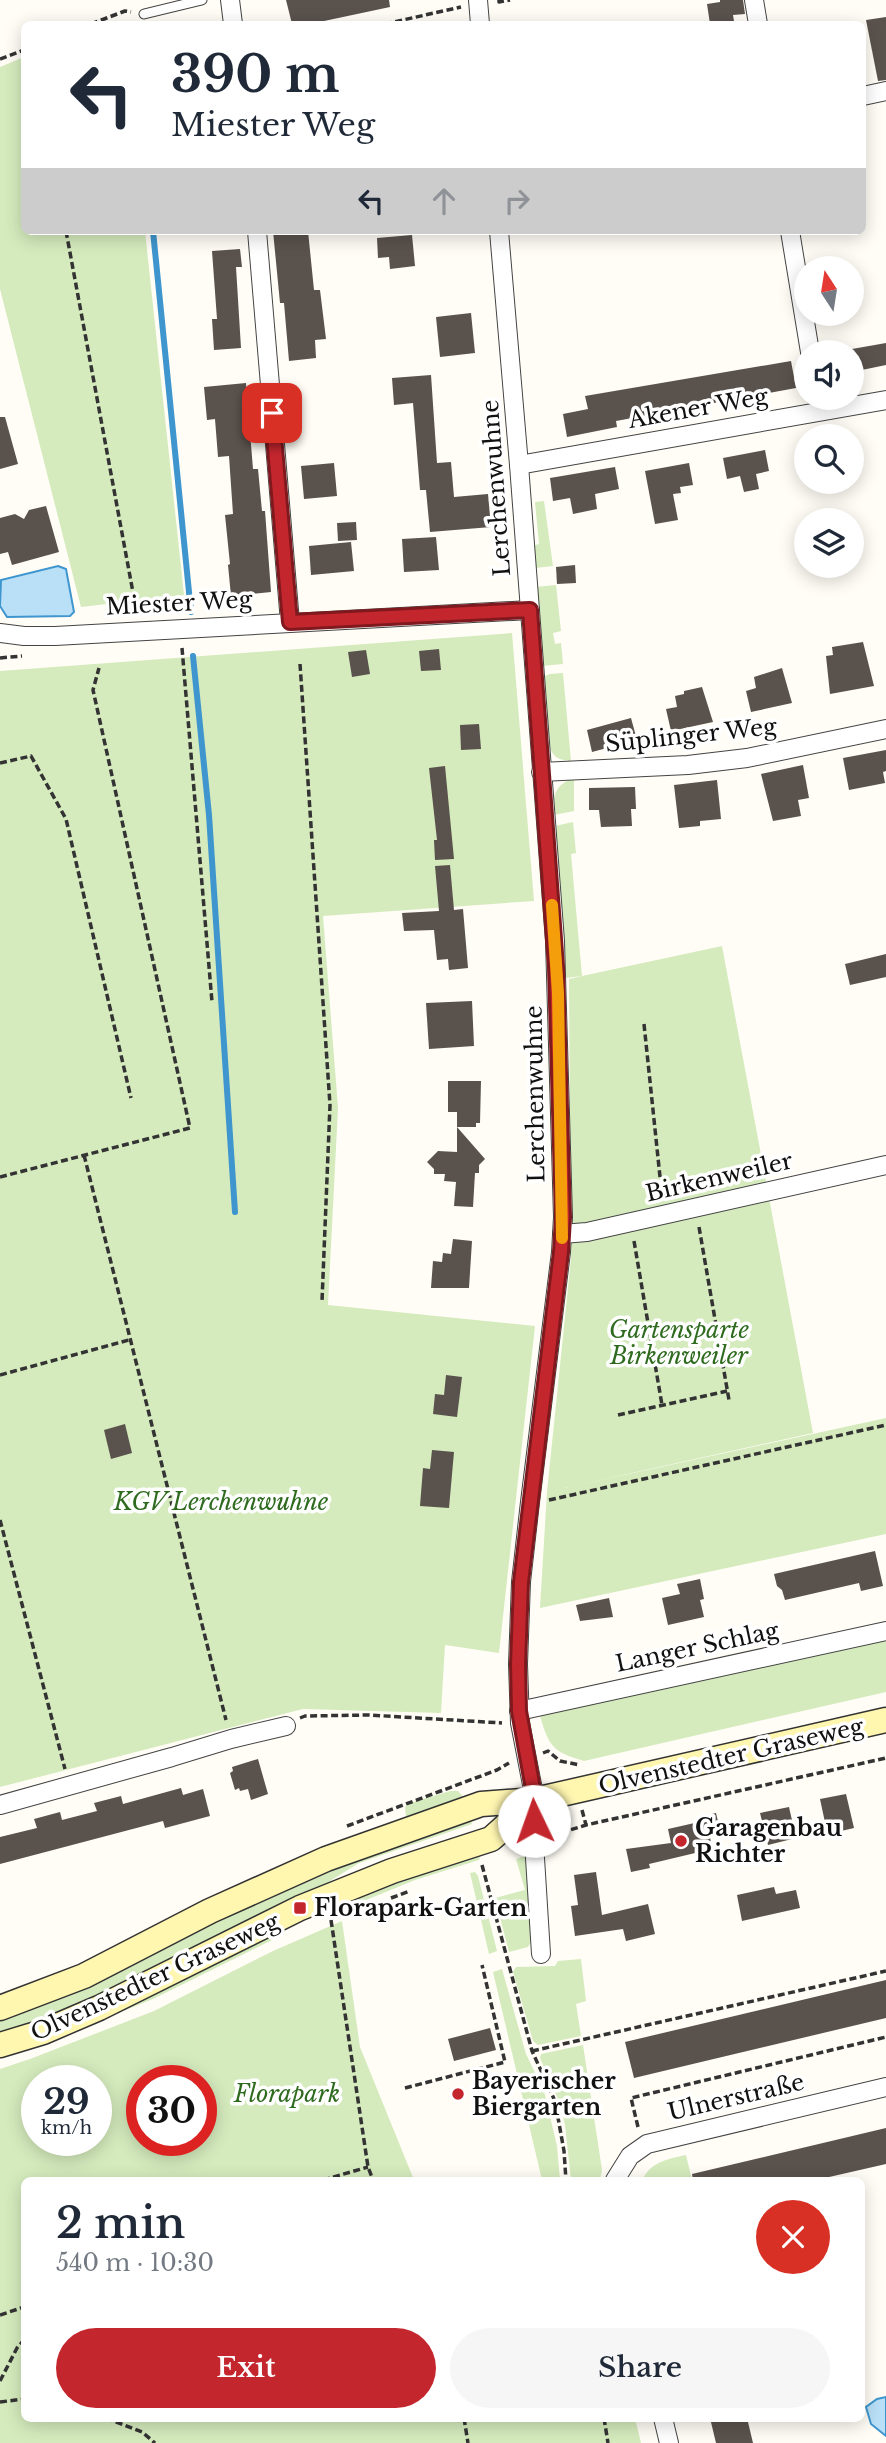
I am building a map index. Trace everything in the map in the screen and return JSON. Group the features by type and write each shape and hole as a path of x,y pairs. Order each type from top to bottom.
{"main road":[{"name":"Olvenstedter Graseweg","path":"0,2008 83,1976 230,1901 338,1854 481,1804 535,1800 886,1720"},
{"name":"Olvenstedter Graseweg","path":"0,2045 43,2032 99,2008 300,1908 392,1871 491,1839 535,1800"}],"street":[{"path":"230,0 233,21"},
{"path":"478,0 480,21"},
{"path":"754,0 758,21"},
{"path":"866,95 886,91"},
{"path":"257,235 290,622"},
{"name":"Lerchenwuhne","path":"499,235 556,967 562,1234 521,1582 518,1664 520,1717 535,1800 534,1842 541,1954"},
{"path":"791,235 808,340"},
{"name":"Akener Weg","path":"864,401 886,400"},
{"name":"Akener Weg","path":"519,465 794,409"},
{"name":"Miester Weg","path":"0,633 55,636 530,610"},
{"name":"Süplinger Weg","path":"541,772 688,765 767,755 886,729"},
{"name":"Birkenweiler","path":"562,1234 630,1223 886,1165"},
{"name":"Langer Schlag","path":"520,1717 886,1631"},
{"path":"0,1805 231,1739 286,1726"},
{"name":"Ulnerstraße","path":"643,2146 667,2138 886,2087"},
{"path":"617,2177 625,2161 643,2146"},
{"path":"664,2422 668,2443"}],"lane":[{"path":"144,14 202,0"}],"path":[{"path":"399,21 458,8"},
{"path":"98,21 125,11 144,14"},
{"path":"0,59 21,51"},
{"path":"67,235 134,600"},
{"path":"182,648 212,1002"},
{"path":"300,664 330,1105 322,1301"},
{"path":"0,1177 190,1128 93,690 99,668"},
{"path":"0,763 31,756 66,818 131,1098"},
{"path":"644,1024 664,1215"},
{"path":"84,1155 228,1725"},
{"path":"697,1207 729,1400"},
{"path":"630,1223 662,1405"},
{"path":"0,1375 129,1340"},
{"path":"618,1415 727,1391"},
{"path":"547,1501 886,1424"},
{"path":"0,1521 69,1785"},
{"path":"286,1726 304,1716 520,1717"},
{"name":"Olvenstedter Graseweg","path":"544,1753 548,1751 556,1759 571,1764"},
{"name":"Olvenstedter Graseweg","path":"541,1839 586,1825 886,1758"},
{"path":"482,1865 532,2051 555,2101 566,2177"},
{"path":"331,1919 368,2167 372,2177"},
{"path":"405,2088 505,2062 482,1965"},
{"path":"532,2051 886,1971"},
{"path":"643,2146 631,2098 886,2037"},
{"path":"333,2177 368,2167"},
{"path":"0,2315 21,2308"},
{"path":"0,2381 21,2343"},
{"path":"0,2402 21,2399"},
{"path":"116,2422 142,2432 155,2443"},
{"path":"465,2422 468,2443"},
{"path":"605,2422 608,2443"}],"green space":[{"path":"21,58 21,235 145,235 184,595 81,607 0,289 0,67"},
{"path":"544,501 553,566 535,568 532,546 539,544 535,502"},
{"path":"556,585 561,631 553,633 555,644 561,643 563,664 541,666 535,587"},
{"name":"KGV Lerchenwuhne","path":"512,633 534,901 323,916 338,1108 328,1305 535,1326 499,1653 445,1645 441,1713 303,1709 0,1787 0,671"},
{"path":"563,673 571,761 558,758 551,750 544,719 542,677"},
{"path":"574,778 574,811 554,815 556,792 559,787"},
{"path":"573,822 576,853 571,854 582,976 565,978 555,826"},
{"name":"Gartensparte Birkenweiler","path":"722,946 813,1433 564,1488 886,1418 886,1534 540,1608 547,1492 571,1258 569,979"},
{"path":"886,1639 886,1692 584,1761 565,1755 554,1747 546,1735 540,1716"},
{"path":"458,1791 464,1798 406,1817 405,1807 410,1803"},
{"path":"470,1818 472,1824 359,1863 317,1889 60,2014 0,2033 0,2019 73,1993 200,1927 313,1875"},
{"path":"482,1851 479,1860 415,1880 339,1911 336,1905 378,1887"},
{"path":"525,1856 532,1940 528,1947 509,1952 495,1898 525,1890 516,1859"},
{"path":"475,1872 497,1951 489,1954 470,1873"},
{"name":"Florapark","path":"342,1921 360,2047 413,2177 21,2177 21,2422 636,2422 641,2443 0,2443 0,2069 154,2011 273,1951"},
{"path":"286,1927 284,1934 153,1999 96,2022"},
{"path":"581,1959 586,2001 576,2004 581,2036 538,2045 533,2041 513,1972 516,1967 555,1966 558,1961"},
{"path":"502,1969 526,2054 544,2091 557,2146 560,2177 541,2177 493,1972"},
{"path":"583,2045 602,2170 601,2177 571,2177 560,2103 540,2058 541,2054"},
{"path":"686,2155 691,2177 644,2177 655,2165"}],"water":[{"path":"58,566 66,569 74,612 70,616 7,617 0,606 1,580"},
{"path":"886,2397 886,2436 871,2424 866,2407 877,2399"}],"building":[{"path":"286,0 389,0 390,7 324,21 291,21"},
{"path":"743,0 745,14 733,15 734,21 710,21 707,4"},
{"path":"886,17 886,80 878,81 866,20"},
{"path":"273,235 308,235 314,290 320,290 326,339 315,340 316,358 289,361 284,303 280,303"},
{"path":"412,235 415,266 390,269 389,257 378,258 377,238"},
{"path":"240,249 242,267 236,267 241,348 214,350 212,319 217,319 212,251"},
{"path":"471,313 475,353 440,357 436,317"},
{"path":"886,343 886,365 864,370 864,347"},
{"path":"791,361 794,377 794,388 616,421 617,427 567,437 563,414 588,409 585,396"},
{"path":"431,375 437,463 451,462 454,497 488,494 491,527 430,532 426,490 420,490 413,403 394,405 392,378"},
{"path":"246,383 253,469 258,469 262,511 265,511 271,592 231,596 225,515 233,514 229,456 218,457 215,419 207,420 204,387"},
{"path":"0,417 5,417 18,464 0,469"},
{"path":"765,450 769,471 756,474 759,489 744,492 740,476 727,479 723,458"},
{"path":"334,463 337,496 304,499 301,466"},
{"path":"689,463 693,485 680,487 681,493 673,494 678,520 655,524 645,471"},
{"path":"615,467 619,489 595,494 597,509 573,514 570,498 553,501 550,478"},
{"path":"46,506 59,552 12,565 8,552 0,554 0,518 15,514 24,519 29,510"},
{"path":"356,522 357,540 338,541 337,523"},
{"path":"436,537 439,570 404,572 402,539"},
{"path":"351,542 354,571 311,575 309,546"},
{"path":"575,565 576,583 557,584 556,567"},
{"path":"863,642 874,686 830,694 826,656 833,655 832,647"},
{"path":"439,649 441,670 421,671 419,651"},
{"path":"366,650 370,674 352,677 348,652"},
{"path":"782,668 792,703 751,712 746,691 756,688 754,677"},
{"path":"702,687 713,722 671,731 666,709 677,707 675,696"},
{"path":"631,718 637,740 592,752 587,730"},
{"path":"479,724 481,749 461,750 460,725"},
{"path":"886,750 886,771 883,772 885,783 849,790 843,758"},
{"path":"803,765 809,798 798,800 801,816 773,821 761,774"},
{"path":"445,766 454,859 435,860 434,840 437,840 429,768"},
{"path":"717,780 721,819 700,821 700,826 679,828 674,785"},
{"path":"635,787 636,809 631,809 632,826 601,827 599,810 589,810 589,788"},
{"path":"450,865 454,910 463,909 468,968 449,970 448,959 437,960 434,930 404,931 402,913 439,911 435,866"},
{"path":"886,954 886,977 850,985 845,964"},
{"path":"472,1001 474,1046 429,1049 426,1003"},
{"path":"448,1081 481,1081 480,1123 476,1123 476,1127 457,1127 457,1112 448,1112"},
{"path":"457,1127 485,1159 479,1165 479,1173 475,1173 473,1207 454,1206 456,1182 444,1181 445,1174 434,1174 434,1169 427,1162 438,1151 457,1152"},
{"path":"453,1239 472,1241 469,1288 431,1288 433,1261 442,1262 443,1253 451,1254"},
{"path":"446,1375 462,1377 457,1417 433,1414 435,1394 444,1395"},
{"path":"125,1424 132,1453 111,1459 104,1430"},
{"path":"432,1450 454,1452 449,1508 420,1506 423,1468 430,1469"},
{"path":"875,1551 883,1586 861,1591 859,1583 785,1600 782,1590 777,1586 774,1574"},
{"path":"700,1579 704,1599 700,1600 704,1617 668,1625 662,1598 680,1594 677,1584"},
{"path":"609,1598 613,1617 580,1621 576,1605"},
{"path":"258,1759 268,1794 251,1800 248,1789 235,1790 230,1773 233,1771 232,1767"},
{"path":"181,1788 183,1795 203,1789 210,1816 165,1828 163,1821 0,1864 0,1837 37,1828 34,1819 60,1812 62,1820 97,1811 94,1803 121,1796 123,1804"},
{"path":"846,1794 854,1828 837,1832 835,1825 826,1827 820,1799"},
{"path":"789,1807 796,1838 768,1845 760,1813"},
{"path":"716,1813 721,1834 698,1839 710,1837 712,1849 649,1864 650,1868 631,1872 626,1849 671,1843 668,1829 699,1822 698,1817"},
{"path":"596,1872 602,1915 648,1904 655,1934 626,1941 623,1929 575,1936 571,1906 578,1905 574,1875"},
{"path":"774,1887 776,1894 796,1890 800,1908 742,1921 737,1895"},
{"path":"886,1980 886,2018 634,2078 625,2042"},
{"path":"490,2028 496,2050 454,2061 448,2039"},
{"path":"886,2128 886,2164 829,2177 692,2177 692,2174"},
{"path":"711,2422 748,2422 753,2443 716,2443"}],"waterway":[{"path":"153,235 191,612"},
{"path":"193,656 209,815 235,1212"}],"slow traffic":[{"path":"552,905 558,993 562,1238"}],"place":[{"name":"Garagenbau Richter","path":"681,1841"},
{"name":"Florapark-Garten","path":"300,1908"},
{"name":"Bayerischer Biergarten","path":"458,2094"}],"route":[{"path":"272,413 290,622 530,610 556,967 563,1217 521,1582 519,1711 535,1800 534,1821"}]}
